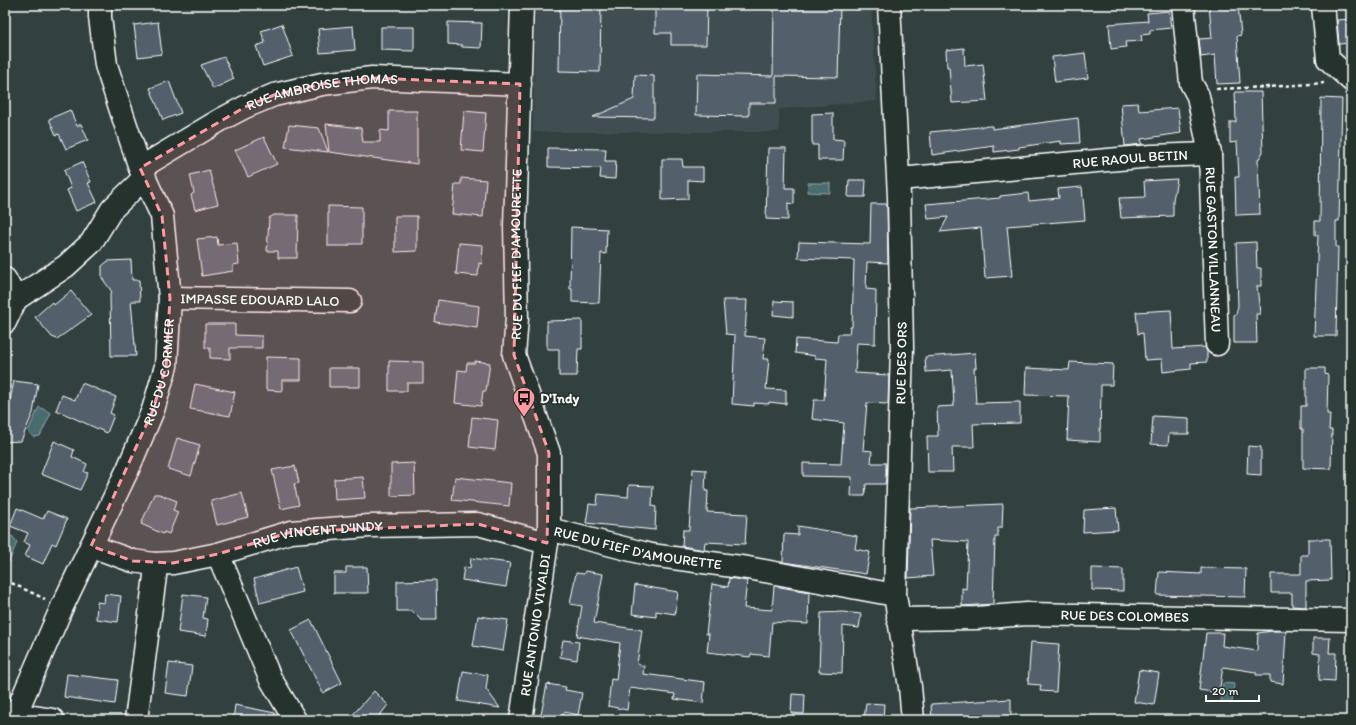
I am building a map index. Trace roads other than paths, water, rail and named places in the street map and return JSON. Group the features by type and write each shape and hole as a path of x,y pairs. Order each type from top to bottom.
{"street":[{"name":"RUE DU CORMIER","path":"14,717 62,607 128,469 153,410 166,366 170,298 162,216 142,172 106,65 100,18 100,5"},
{"name":"RUE DU FIEF D'AMOURETTE","path":"522,5 515,226 517,318 514,355 549,453 548,536 651,555 748,568 895,595"},
{"name":"RUE DES ORS","path":"889,5 899,179 902,347 895,595 910,686 913,720"},
{"path":"1183,5 1191,83 1198,96 1210,154"},
{"path":"1323,5 1328,59 1351,80"},
{"name":"RUE AMBROISE THOMAS","path":"16,299 66,266 91,243 112,209 142,172 222,119 245,107 274,95 322,84 372,78 520,84"},
{"name":"RUE RAOUL BETIN","path":"899,179 1138,157 1210,154"},
{"name":"RUE GASTON VILLANNEAU","path":"1210,154 1209,320 1217,344"},
{"path":"5,279 16,299 5,322"},
{"name":"IMPASSE EDOUARD LALO","path":"170,298 350,302"},
{"name":"RUE VINCENT D'INDY","path":"91,546 133,561 154,564 173,563 218,554 291,532 369,526 478,524 548,536"},
{"name":"RUE ANTONIO VIVALDI","path":"521,720 548,536"},
{"path":"218,554 270,678 295,720"},
{"path":"136,720 155,576 154,564"},
{"name":"RUE DES COLOMBES","path":"898,619 976,618 1026,614 1351,620"},
{"path":"14,717 53,720"}],"water":[{"path":"808,183 830,183 830,193 807,192"},
{"path":"39,407 51,413 40,436 33,437 28,431"},
{"path":"12,536 17,542 9,562 5,560 5,540"},
{"path":"1223,683 1234,684 1232,703 1221,701"}],"place":[{"name":"D'Indy","path":"524,418"}]}
